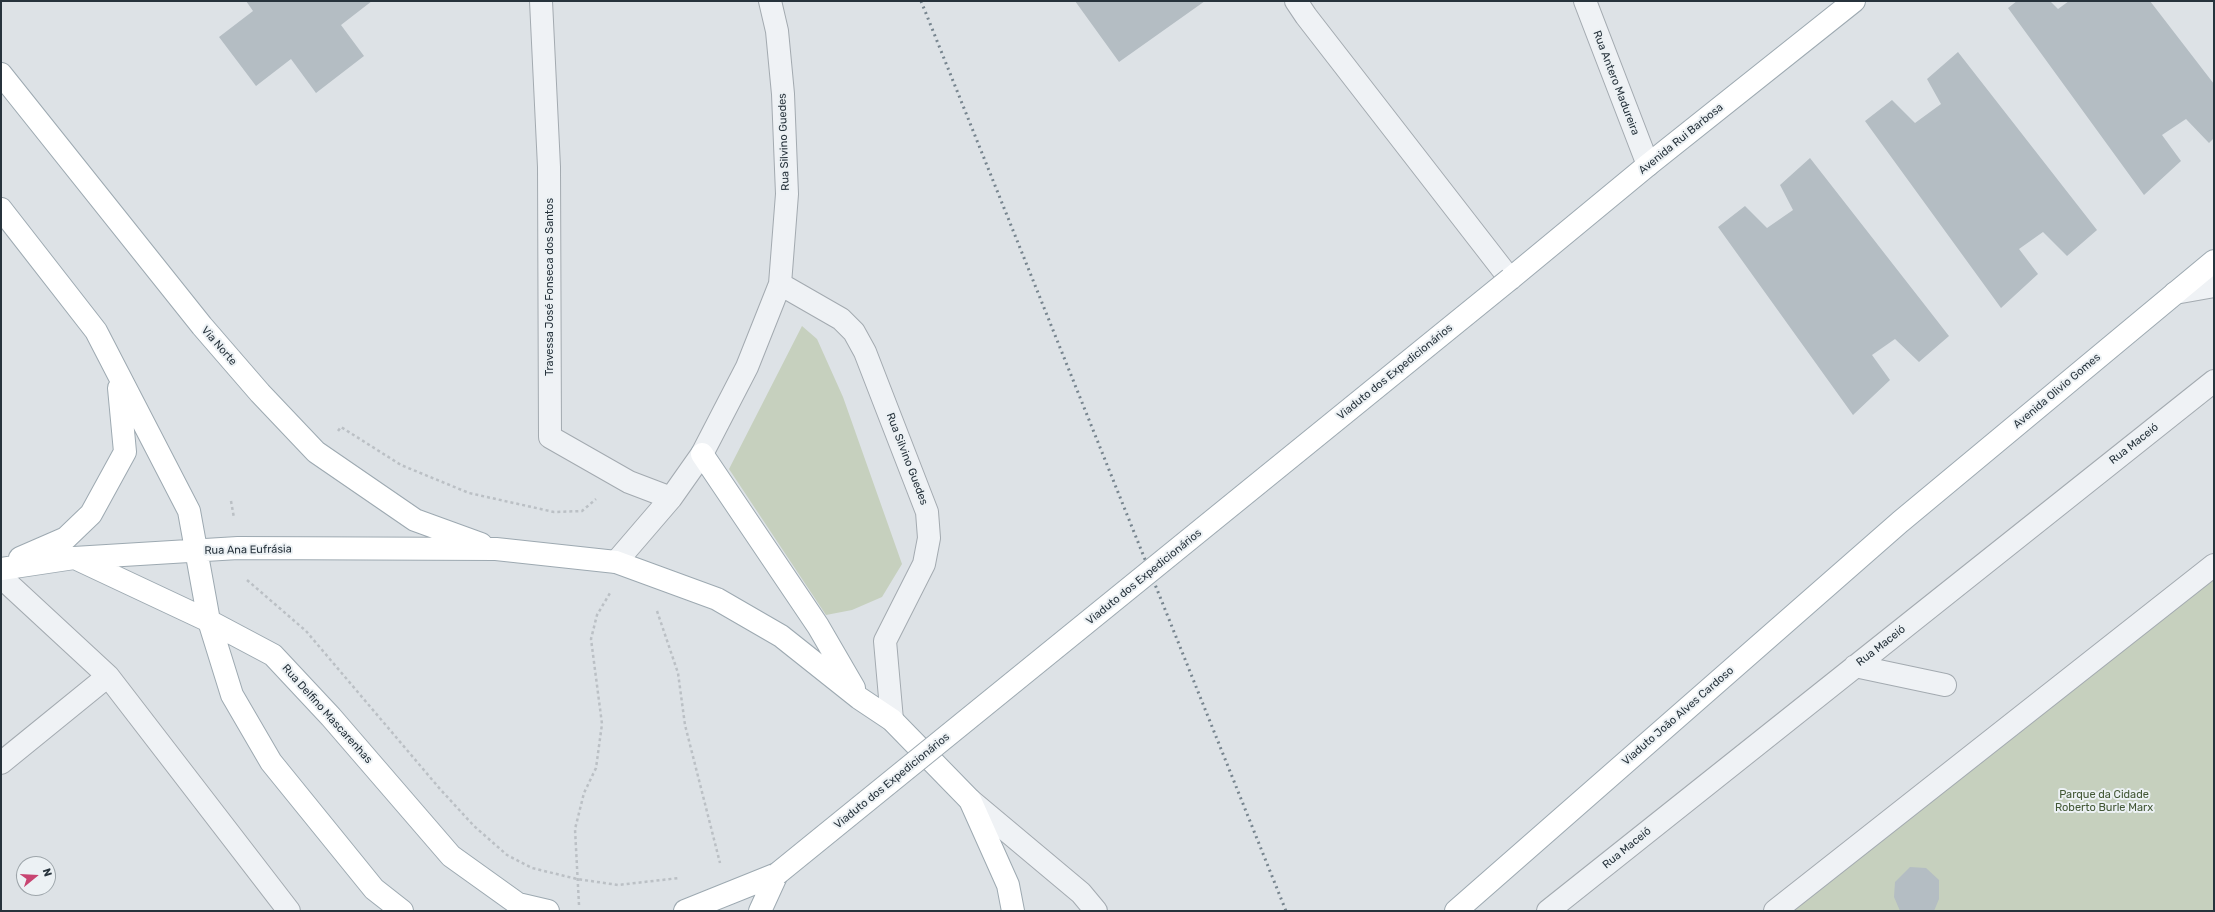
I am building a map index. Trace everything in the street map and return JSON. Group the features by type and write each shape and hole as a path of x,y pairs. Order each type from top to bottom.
{"main road":[{"name":"Avenida Rui Barbosa","path":"1510,279 1648,165 1854,1"},
{"name":"Via Norte","path":"1,74 202,326 260,393 316,452 415,520 496,549"},
{"path":"1,209 96,332 118,377 189,511 208,621 232,695 271,762 374,888 402,911"},
{"name":"Avenida Olivio Gomes","path":"1900,522 2214,261"},
{"name":"Viaduto dos Expedicionários","path":"777,874 1510,279"},
{"path":"1,568 66,538 91,514 125,452 118,377"},
{"path":"702,454 818,626 859,698"},
{"name":"Viaduto João Alves Cardoso","path":"1456,911 1900,522"},
{"name":"Rua Ana Eufrásia","path":"1,568 74,558 238,548 496,549"},
{"path":"496,549 616,562 724,603 781,636 859,698 892,720 970,800 1008,885 1013,911"},
{"name":"Rua Delfino Mascarenhas","path":"74,558 208,621 273,655 331,717 451,856 518,904 548,911"},
{"path":"685,911 777,874"},
{"path":"760,911 777,874"}],"street":[{"name":"Travessa José Fonseca dos Santos","path":"541,1 549,167 550,437 618,476 671,498"},
{"name":"Rua Silvino Guedes","path":"616,562 671,498 702,454 747,367 780,284 787,194 783,94 777,31 770,1"},
{"path":"1296,1 1306,16 1510,279"},
{"name":"Rua Antero Madureira","path":"1585,1 1648,165"},
{"name":"Rua Silvino Guedes","path":"780,284 842,318 854,332 865,352 927,512 929,538 924,564 885,641 892,720"},
{"path":"2175,293 2214,286"},
{"name":"Rua Maceió","path":"1548,911 2214,381"},
{"path":"1775,911 2214,566"},
{"path":"1,577 108,676 289,911"},
{"path":"1855,666 1945,685"},
{"path":"1,763 108,676"},
{"path":"970,800 1081,893 1096,911"}],"path":[{"path":"316,452 341,427 401,464 469,493 554,512 582,511 612,485 618,476"},
{"path":"231,501 242,575 306,631 474,826 508,855 532,868 577,879 618,885 684,877"},
{"path":"580,911 575,829 584,793 596,768 602,724 591,639 597,615 610,595 616,562"},
{"path":"651,575 657,614 678,674 685,725 721,870"}],"green space":[{"path":"802,326 817,339 843,397 902,564 882,597 852,610 826,615 729,469"},
{"name":"Parque da Cidade Roberto Burle Marx","path":"2214,572 2214,911 1789,911"}],"building":[{"path":"246,1 372,1 341,25 364,56 316,93 291,59 256,86 219,37 253,11"},
{"path":"1075,1 1205,1 1119,62"},
{"path":"2017,1 2050,1 2058,9 2069,1 2150,1 2214,84 2214,138 2209,143 2186,119 2162,135 2181,161 2144,195 2008,8"},
{"path":"1958,52 2097,230 2067,256 2043,232 2019,249 2038,274 2001,308 1865,121 1892,100 1915,123 1941,104 1927,79"},
{"path":"1810,158 1949,336 1919,362 1895,339 1872,355 1890,380 1853,415 1718,227 1745,206 1767,228 1793,210 1780,185"},
{"path":"1910,867 1926,868 1939,880 1939,899 1934,911 1900,911 1894,897 1895,882"}],"railway":[{"path":"921,1 1286,911"}]}
